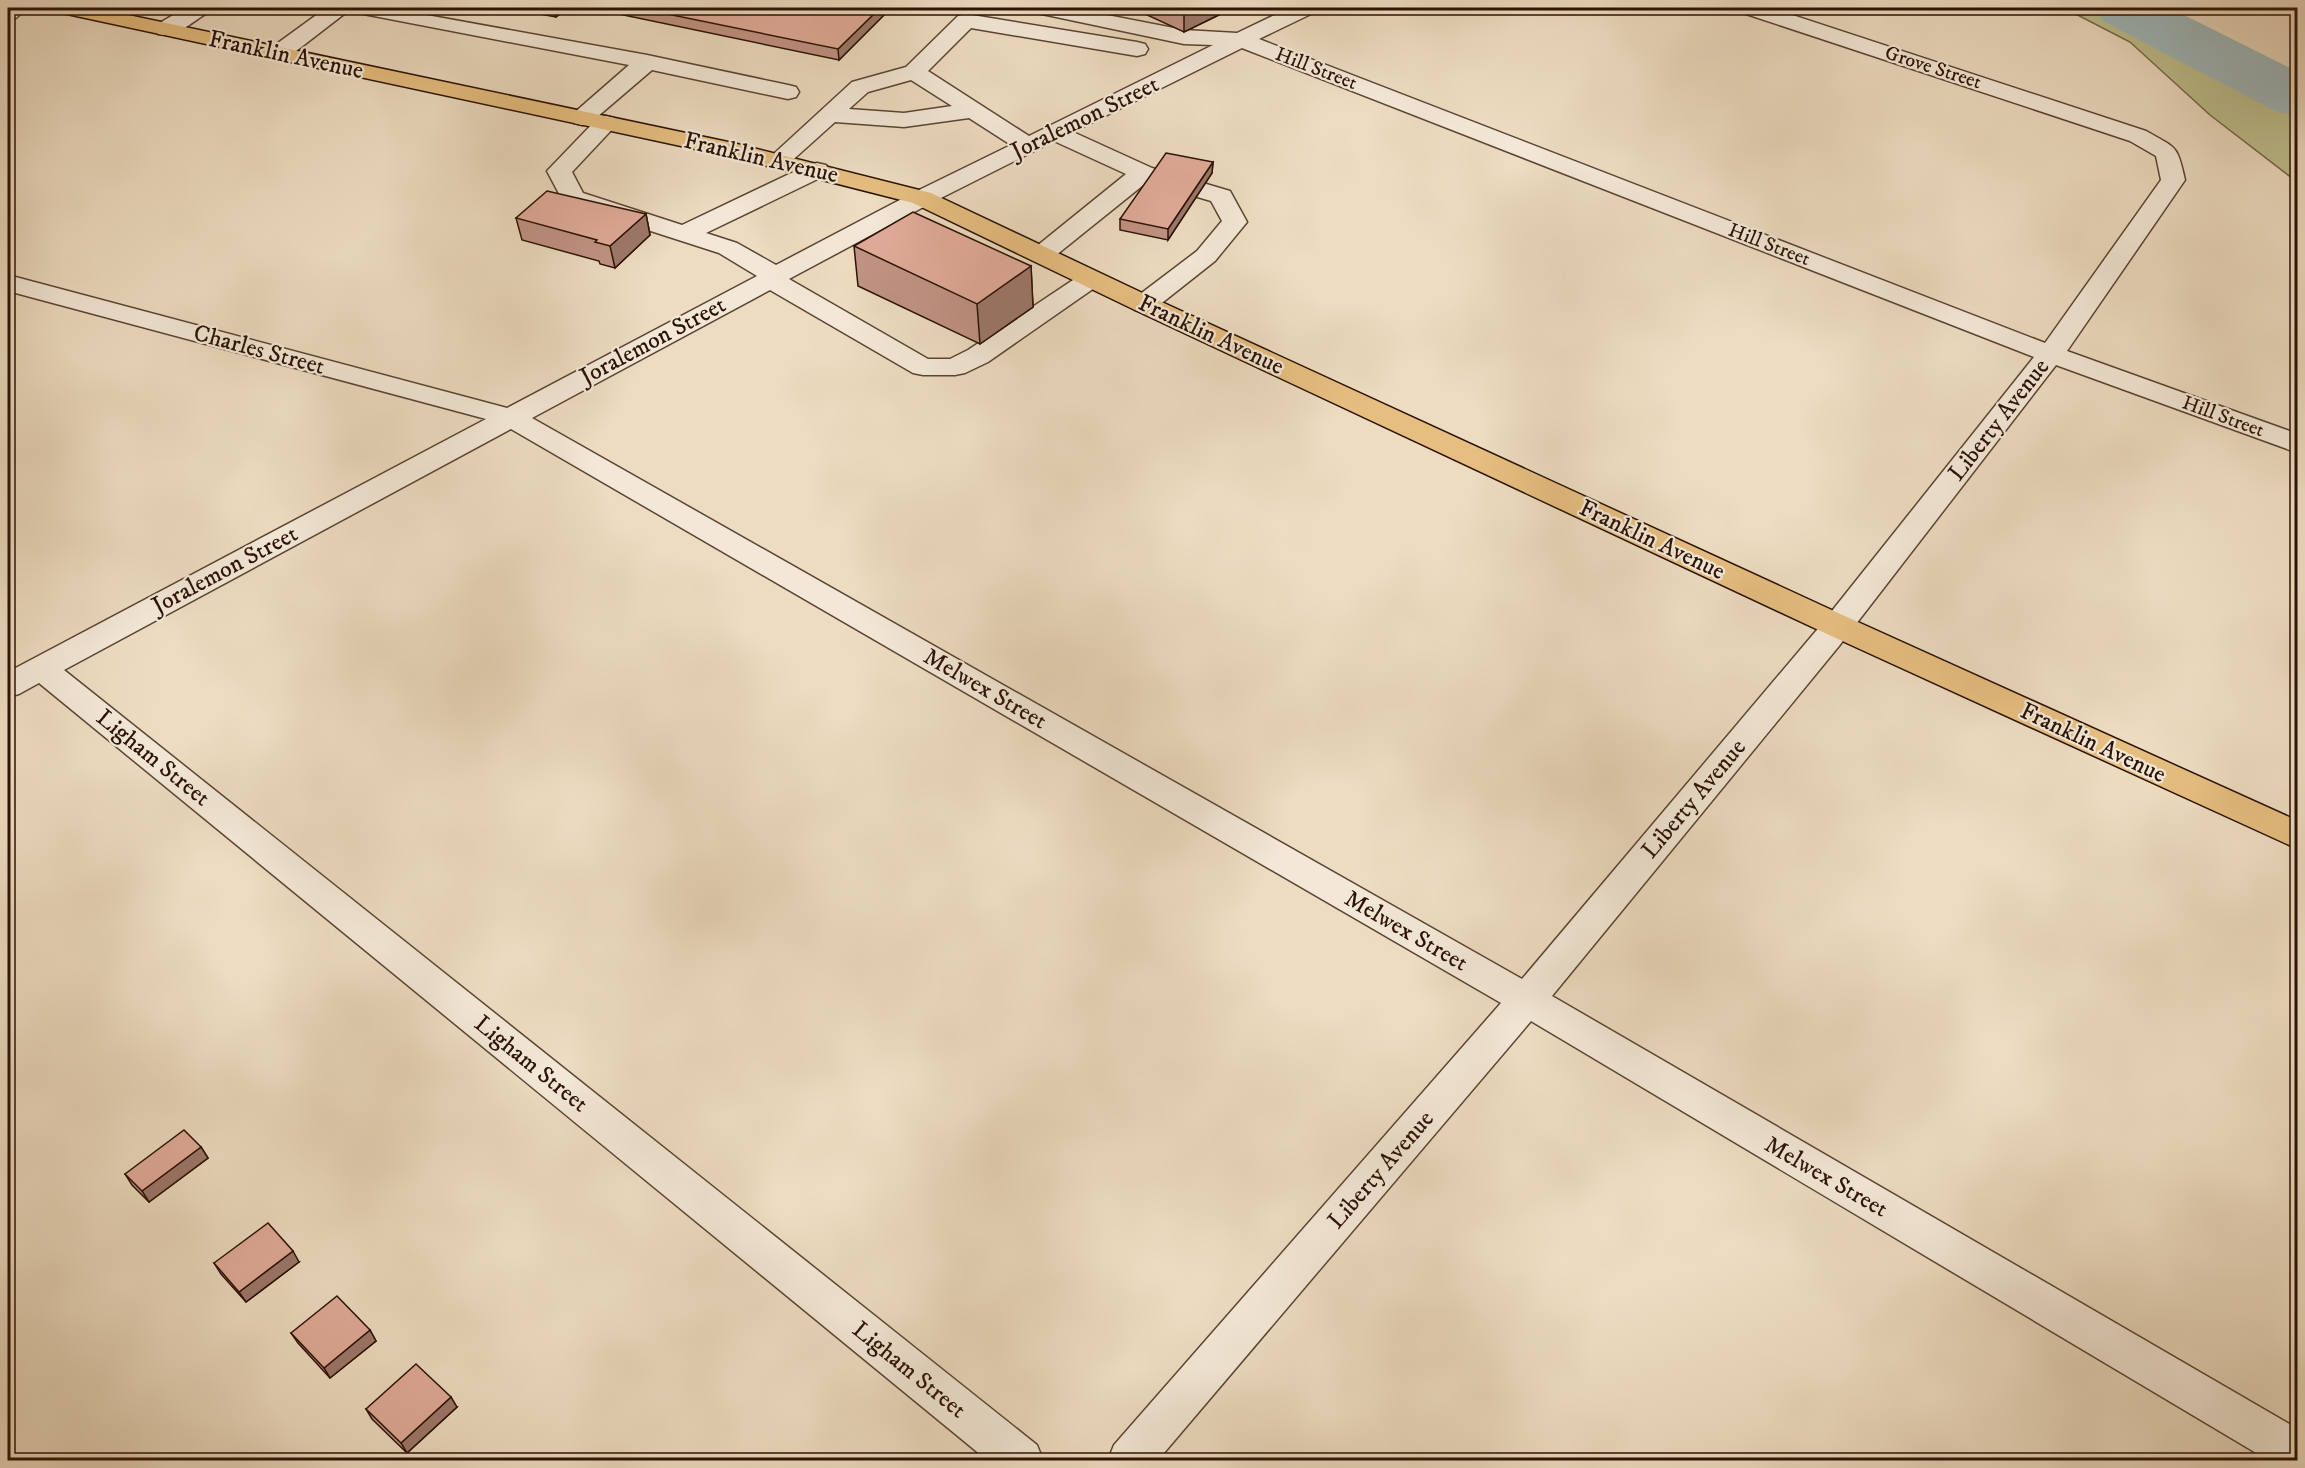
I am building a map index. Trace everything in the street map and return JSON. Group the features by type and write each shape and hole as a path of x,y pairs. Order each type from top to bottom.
{"main road":[{"name":"Franklin Avenue","path":"67,8 778,161 922,198 1144,304 1838,626 2298,836"}],"street":[{"path":"8,13 16,8"},
{"path":"166,29 199,8"},
{"path":"279,53 339,8"},
{"path":"356,8 647,62 788,92"},
{"path":"1042,8 1184,37 1242,40"},
{"name":"Joralemon Street","path":"8,686 922,198 1305,8"},
{"name":"Grove Street","path":"1751,8 2114,128"},
{"path":"778,161 860,87 914,72 966,21 1204,59"},
{"name":"Hill Street","path":"1242,40 2050,354 2298,444"},
{"path":"582,118 647,62"},
{"path":"914,72 1029,146"},
{"path":"829,115 904,120 941,117 974,110"},
{"path":"606,123 559,171 573,198 728,248 773,278 923,367 955,367 978,356 1091,279"},
{"name":"Liberty Avenue","path":"1130,1461 1527,1000 1838,626 2050,354 2173,180 2167,153 2138,136 2114,128"},
{"path":"1055,133 1143,173 1221,196 1235,222 1206,256 1144,304"},
{"path":"684,234 816,170"},
{"path":"1041,255 1143,173"},
{"name":"Charles Street","path":"8,283 510,417"},
{"name":"Melwex Street","path":"510,417 1527,1000 2298,1454"},
{"name":"Ligham Street","path":"41,668 1021,1461"}],"green space":[{"path":"2064,8 2165,8 2297,74 2297,182 2210,115 2130,42"}],"building":[{"path":"638,8 880,8 838,49"},
{"path":"1166,153 1213,162 1168,229 1120,219"},
{"path":"547,191 646,214 610,246 595,242 597,240 516,218"},
{"path":"913,212 1031,266 977,304 854,246"},
{"path":"184,1130 201,1147 142,1191 125,1174"},
{"path":"268,1223 293,1251 239,1292 214,1263"},
{"path":"337,1296 370,1330 324,1368 291,1333"},
{"path":"416,1364 451,1397 401,1443 366,1409"}],"waterway":[{"path":"2124,8 2298,97"}]}
